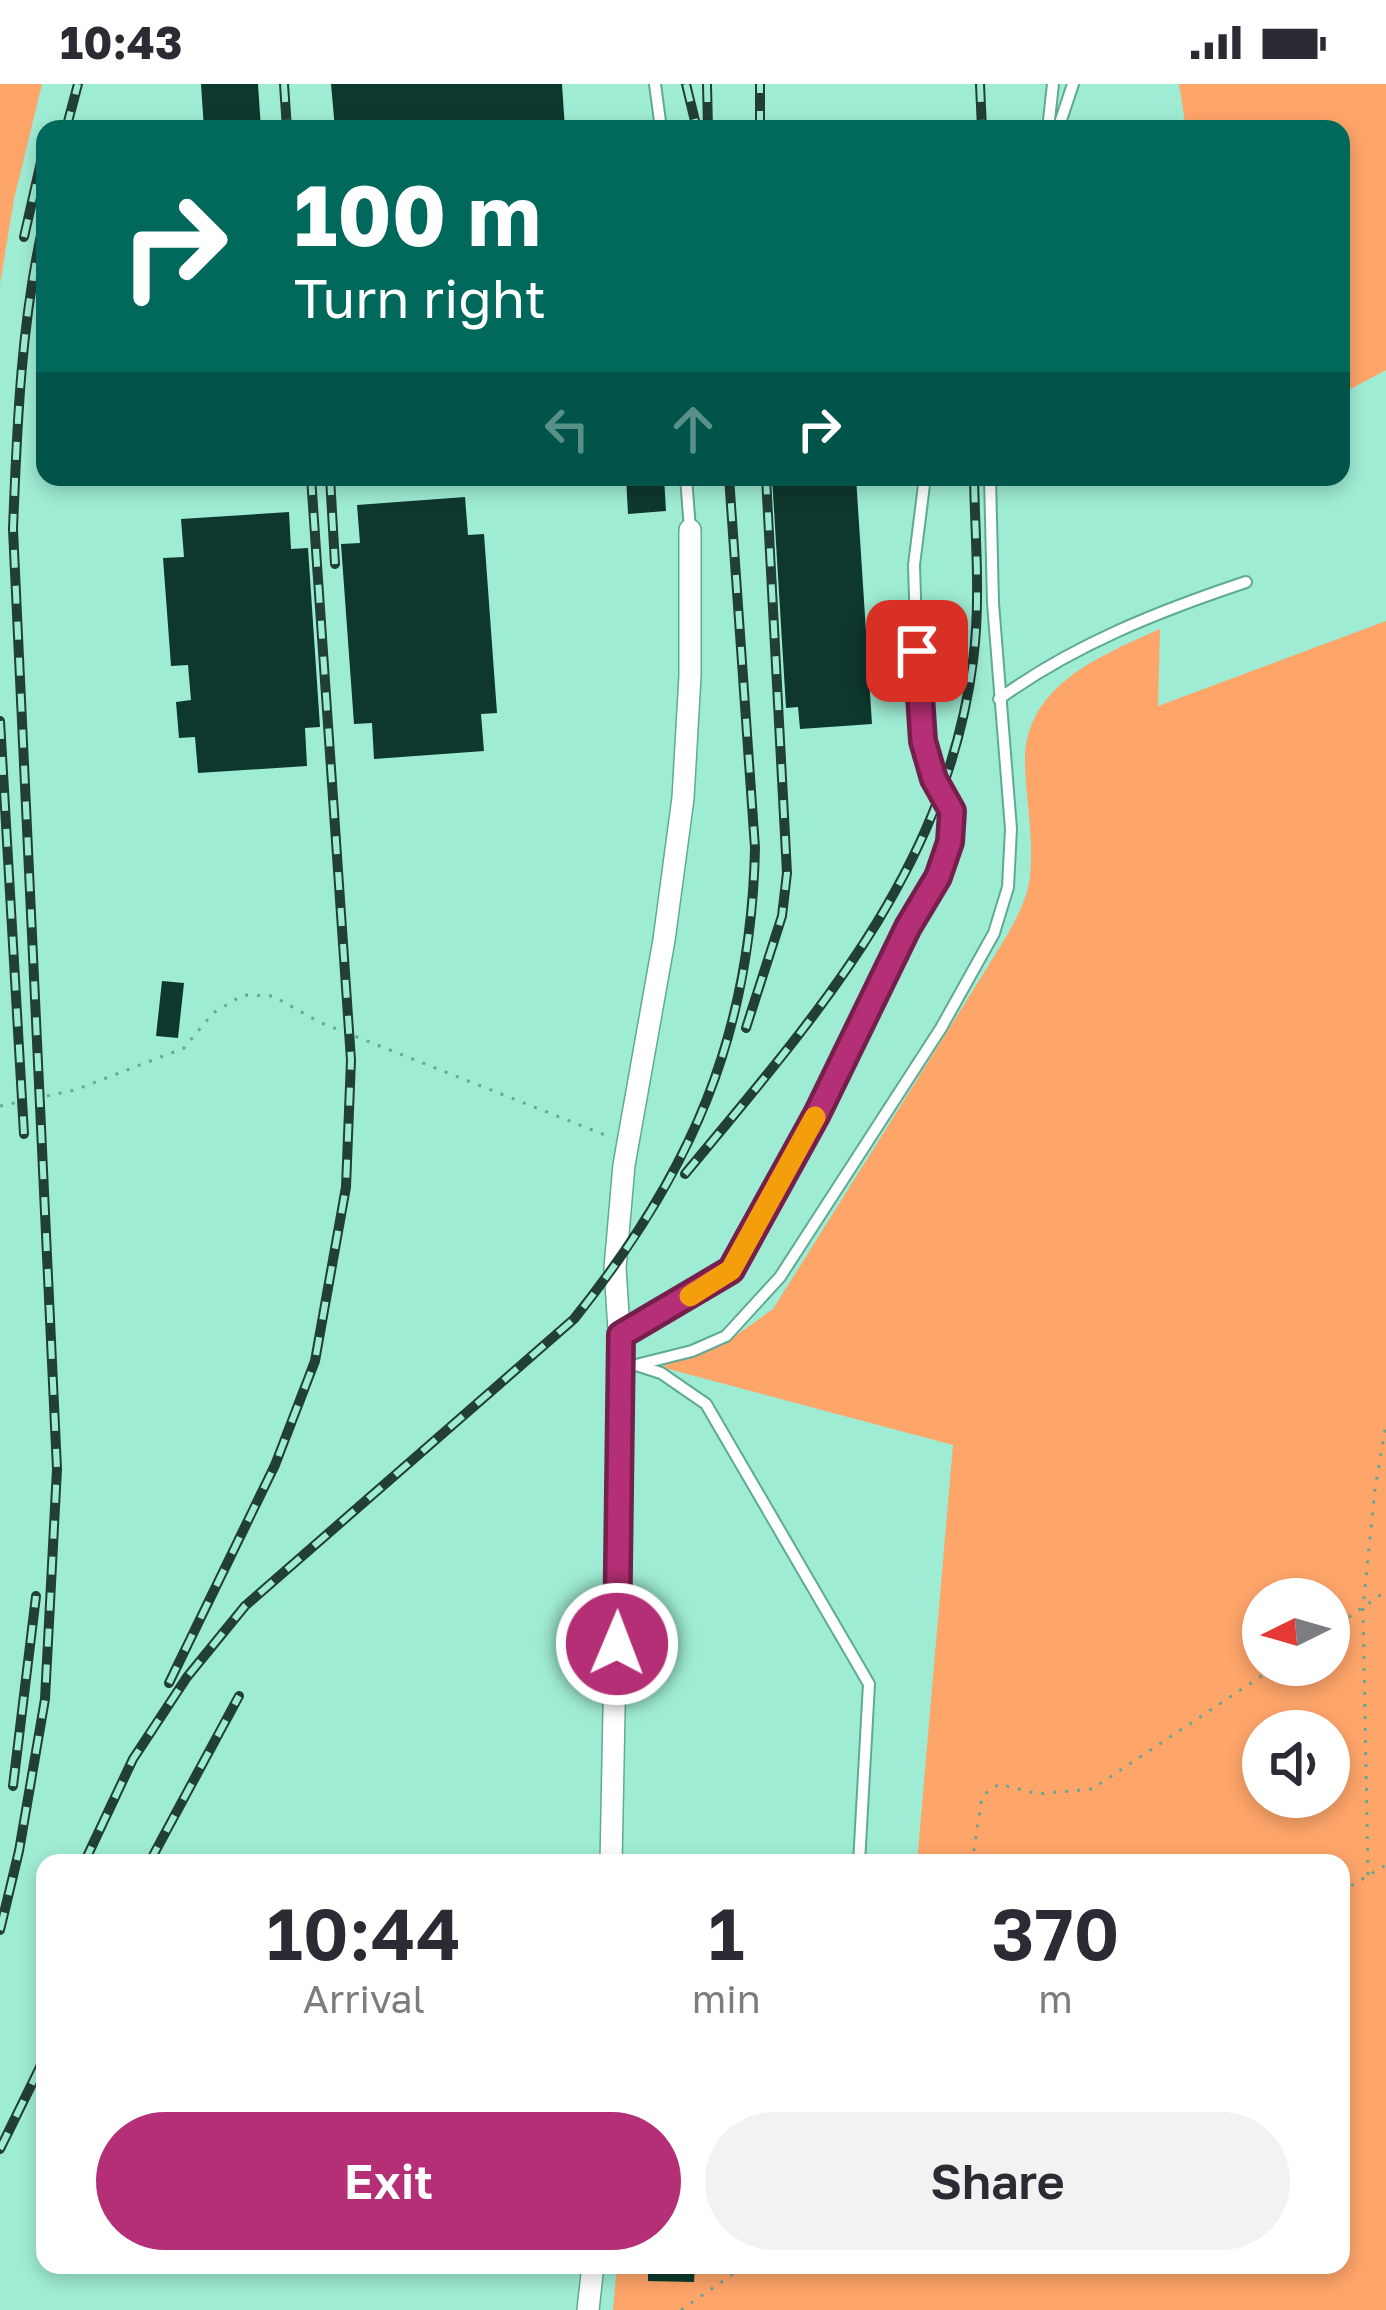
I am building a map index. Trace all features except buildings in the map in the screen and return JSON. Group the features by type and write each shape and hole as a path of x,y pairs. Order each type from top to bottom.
{"street":[{"path":"611,1854 629,1362 621,1335 615,1268 628,1144 664,940 682,798 690,676 690,530"},
{"path":"588,2310 592,2274"}],"lane":[{"path":"655,84 660,120"},
{"path":"1049,120 1053,84"},
{"path":"1061,120 1072,84"},
{"path":"687,486 690,530"},
{"path":"621,1335 731,1270 817,1114 944,859 952,811 934,779 923,741 918,694 914,565 924,486"},
{"path":"629,1362 692,1351 726,1336 780,1276 941,1028 994,933 1008,887 1011,829 999,699 990,486"},
{"path":"999,699 1039,670 1161,610 1246,582"},
{"path":"629,1362 661,1373 706,1404 869,1684 860,1854"}],"path":[{"path":"0,1106 75,1090 130,1070 184,1048 213,1013 243,995 273,996 319,1022 628,1144"},
{"path":"1368,1875 1363,1609 1386,1424"},
{"path":"1350,1617 1386,1591"},
{"path":"973,1854 982,1796 998,1784 1038,1794 1092,1790 1247,1686"},
{"path":"1350,1886 1386,1864"},
{"path":"681,2310 733,2274"}],"shaded area":[{"path":"0,84 42,84 14,199 0,284"},
{"path":"1179,84 1386,84 1386,370 1350,389 1350,120 1185,120"},
{"path":"1386,621 1386,2310 613,2310 616,2274 1350,2274 1350,1854 918,1854 953,1445 661,1367 738,1334 773,1309 1007,935 1024,900 1030,876 1025,764 1037,714 1069,677 1160,629 1158,706"}],"railway":[{"path":"68,120 78,84"},
{"path":"284,84 286,120"},
{"path":"686,84 695,120"},
{"path":"707,84 708,120"},
{"path":"760,84 760,120"},
{"path":"980,84 982,120"},
{"path":"24,237 36,184"},
{"path":"0,1930 45,1699 57,1469 13,529 25,333 36,262"},
{"path":"169,1683 275,1465 315,1361 346,1187 351,1060 312,486"},
{"path":"331,486 335,564"},
{"path":"88,1854 133,1759 187,1677 245,1606 574,1319 615,1265 682,1155 727,1041 751,916 755,848 730,486"},
{"path":"746,1028 782,916 787,873 766,486"},
{"path":"685,1174 781,1057 868,937 935,808 958,737 973,661 974,486"},
{"path":"0,721 24,1134"},
{"path":"13,1786 36,1596"},
{"path":"154,1854 239,1696"},
{"path":"0,2149 36,2075"}],"slow traffic":[{"path":"690,1296 731,1270 815,1117"}],"route":[{"path":"617,1644 621,1335 731,1270 817,1114 908,927 938,877 950,842 952,811 934,779 923,741 917,651"}]}
